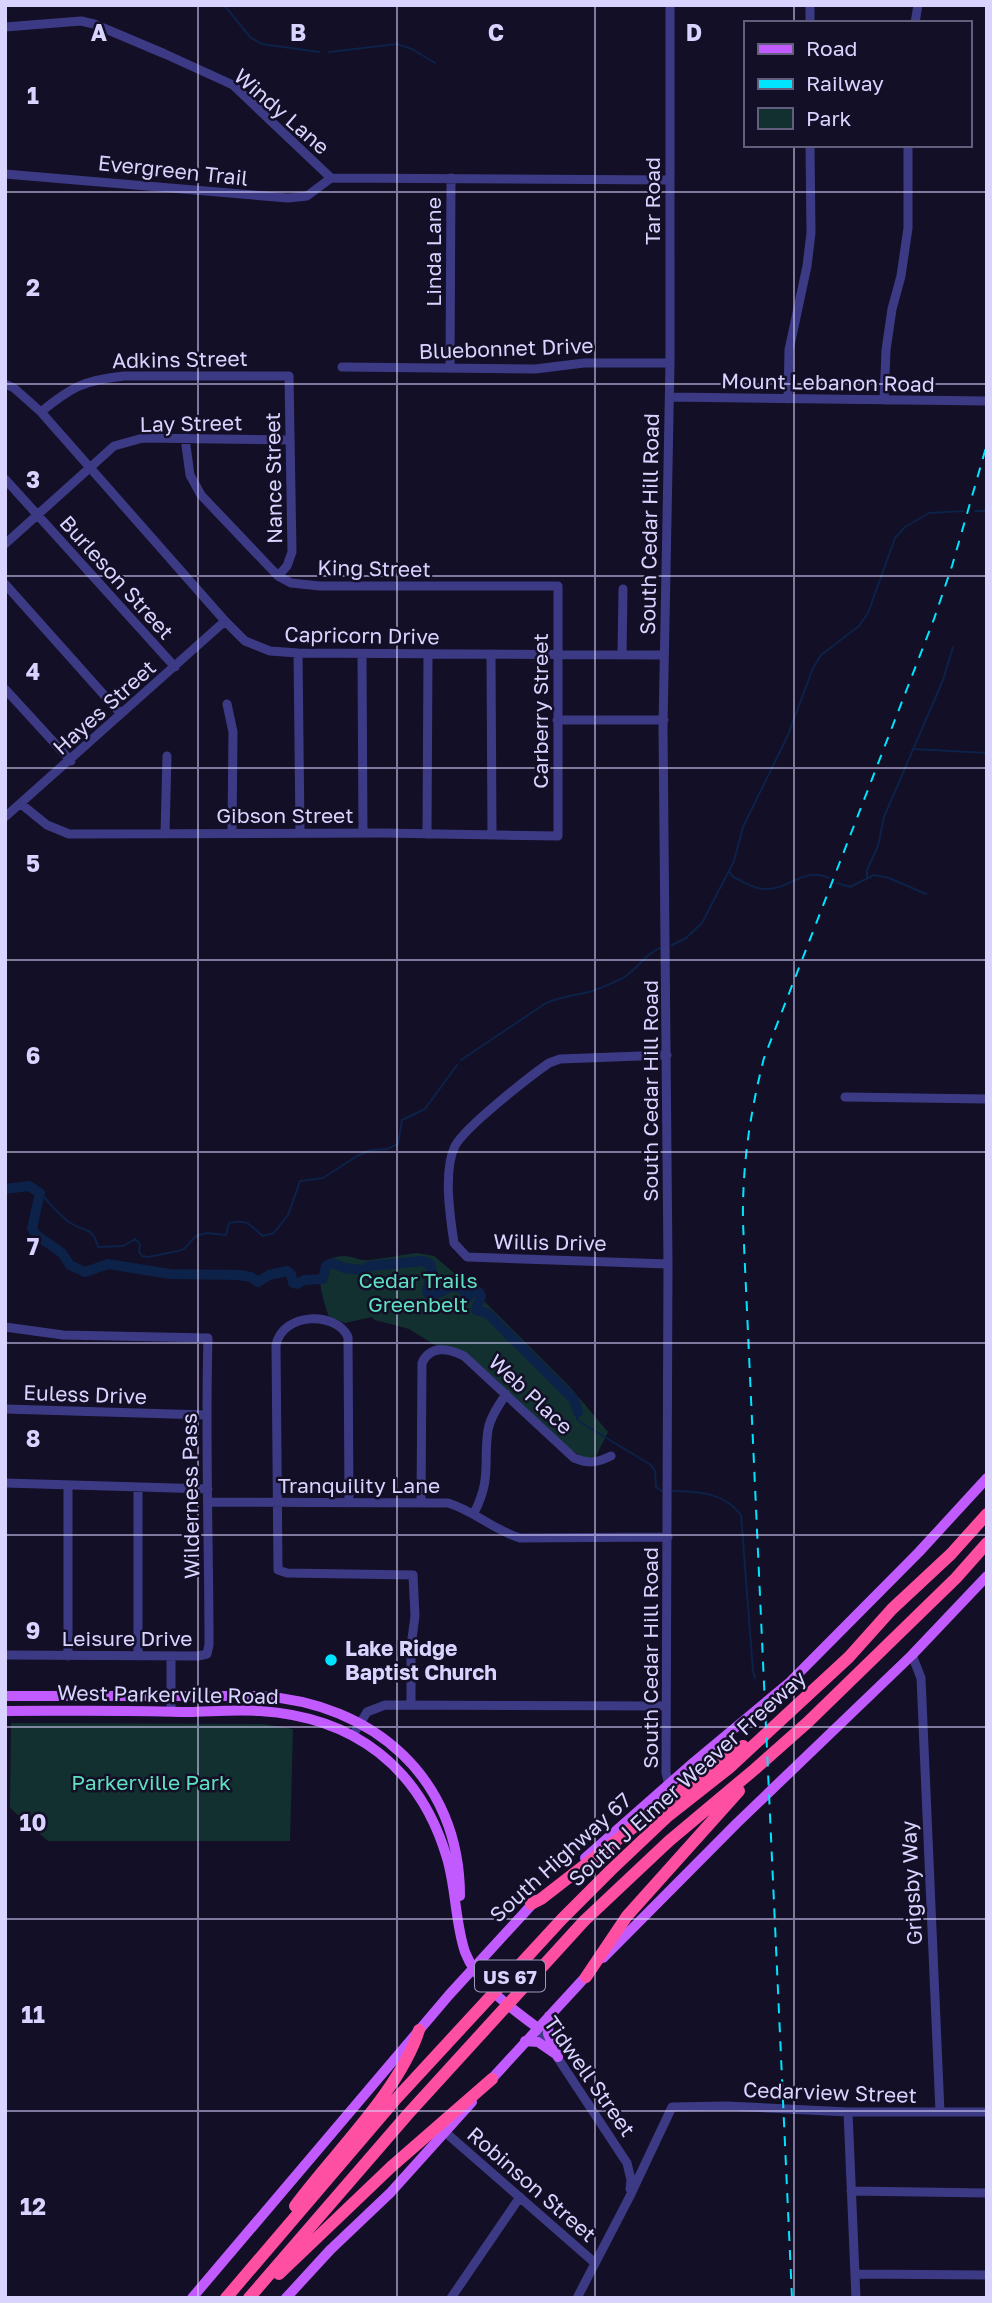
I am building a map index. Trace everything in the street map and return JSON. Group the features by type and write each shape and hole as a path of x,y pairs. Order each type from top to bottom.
{"highway":[{"name":"South J Elmer Weaver Freeway","path":"226,2298 395,2100 572,1909 668,1816 729,1768 849,1657 892,1609 951,1554 987,1514"},
{"name":"South J Elmer Weaver Freeway","path":"249,2298 408,2114 584,1921 668,1841 755,1769 914,1620 987,1543"},
{"path":"531,1904 766,1727 784,1718"},
{"path":"586,1977 627,1916 748,1781 755,1769"},
{"path":"260,2259 268,2242 309,2187 395,2079 414,2047 419,2030"},
{"path":"258,2298 350,2205 492,2079"}],"main road":[{"name":"South Highway 67","path":"192,2298 419,2030 531,1904 790,1682 919,1552 987,1478"},
{"path":"286,2298 331,2249 391,2192 525,2041 586,1977 728,1831 912,1655 987,1576"},
{"path":"259,1711 260,1696"},
{"name":"West Parkerville Road","path":"5,1698 260,1696 317,1705 360,1723"},
{"name":"West Parkerville Road","path":"5,1711 259,1711 316,1720 353,1735"},
{"name":"Tidwell Street","path":"360,1723 402,1753 438,1803 452,1835 459,1865 459,1917"},
{"name":"Tidwell Street","path":"353,1735 384,1757 409,1782 423,1802 443,1845 466,1952 473,1968 489,1986 538,2028"},
{"path":"549,2016 548,2034 558,2057"},
{"path":"525,2041 545,2046 558,2057"}],"street":[{"name":"Tar Road","path":"670,5 670,397"},
{"name":"Windy Lane","path":"5,27 81,21 94,24 199,69 233,85 331,178 670,180"},
{"path":"789,399 789,350 807,266 811,233 810,147"},
{"path":"884,400 886,350 908,228 908,147"},
{"name":"Evergreen Trail","path":"5,174 288,198 307,196 331,178"},
{"name":"Linda Lane","path":"450,368 451,178"},
{"name":"Bluebonnet Drive","path":"342,367 535,369 584,363 670,363"},
{"name":"Adkins Street","path":"41,412 66,391 99,379 124,376 289,376"},
{"name":"Nance Street","path":"278,576 287,566 292,552 289,376"},
{"name":"Capricorn Drive","path":"5,384 14,388 41,412 225,621 245,640 270,651 664,655"},
{"name":"Mount Lebanon Road","path":"670,397 987,401"},
{"name":"South Cedar Hill Road","path":"669,1785 666,1773 668,1264 663,726 670,397"},
{"name":"Lay Street","path":"5,544 114,446 144,438 290,440"},
{"path":"185,438 190,475 201,495 278,576"},
{"name":"Burleson Street","path":"5,479 175,667"},
{"name":"King Street","path":"278,576 291,583 320,586 558,586"},
{"name":"Carberry Street","path":"558,586 558,836"},
{"path":"7,589 121,714"},
{"path":"622,655 623,589"},
{"name":"Hayes Street","path":"5,817 225,621"},
{"path":"298,653 300,832"},
{"path":"362,654 363,833"},
{"path":"427,834 428,654"},
{"path":"492,654 492,834"},
{"path":"5,688 71,761"},
{"path":"227,704 233,732 232,832"},
{"path":"557,720 664,720"},
{"path":"165,834 167,756"},
{"name":"Gibson Street","path":"22,804 47,825 69,834 300,832 558,836"},
{"name":"Willis Drive","path":"667,1055 560,1059 541,1068 468,1130 456,1144 450,1160 449,1180 454,1243 467,1257 668,1264"},
{"path":"845,1097 987,1099"},
{"path":"349,1503 349,1345 342,1328 332,1321 304,1320 285,1327 278,1335 276,1345 278,1570 287,1573 413,1575 415,1616 411,1646 411,1704"},
{"name":"Wilderness Pass","path":"5,1327 63,1335 208,1338 205,1415 209,1502 207,1654"},
{"name":"Web Place","path":"421,1502 422,1363 425,1355 434,1350 457,1352 574,1458 586,1463 596,1463 611,1456"},
{"path":"474,1513 486,1485 488,1428 506,1394"},
{"name":"Euless Drive","path":"5,1409 205,1415"},
{"path":"5,1483 208,1489"},
{"path":"68,1485 68,1656"},
{"path":"138,1487 138,1656"},
{"name":"Tranquility Lane","path":"209,1502 448,1503 474,1513 503,1533 520,1538 668,1537"},
{"name":"Leisure Drive","path":"5,1655 207,1654"},
{"name":"Grigsby Way","path":"912,1655 921,1678 940,2112"},
{"path":"171,1656 171,1711"},
{"path":"353,1735 367,1712 376,1707 411,1704 666,1706"},
{"name":"Tidwell Street","path":"538,2028 627,2163 631,2180 629,2198"},
{"name":"Cedarview Street","path":"646,2162 671,2107 727,2106 848,2112 987,2112"},
{"path":"848,2112 856,2298"},
{"name":"Robinson Street","path":"445,2132 595,2263"},
{"path":"627,2163 637,2165 646,2162"},
{"path":"577,2298 646,2162"},
{"path":"851,2190 987,2193"},
{"path":"451,2298 520,2197"},
{"path":"855,2274 987,2275"}],"green space":[{"name":"Cedar Trails Greenbelt","path":"417,1253 434,1256 467,1284 570,1387 608,1432 594,1460 586,1459 571,1450 486,1371 409,1329 372,1317 345,1323 329,1317 320,1279 325,1263 345,1256 364,1260"},
{"name":"Parkerville Park","path":"11,1723 264,1724 293,1729 290,1841 48,1841 10,1808"}],"waterway":[{"path":"224,5 251,38 262,44 319,52"},
{"path":"329,52 397,44 412,49 435,63"},
{"path":"672,945 686,938 702,923 734,861 743,827 788,735 813,668 821,655 859,626 868,613 895,538 905,527 929,513 963,511"},
{"path":"975,511 987,511"},
{"path":"867,877 867,870 878,846 884,817 943,680 953,647"},
{"path":"914,749 987,753"},
{"path":"729,871 733,877 760,889 782,886 804,876 820,875 829,878"},
{"path":"837,883 850,887 874,875 889,878 926,894"},
{"path":"461,1060 546,1003 594,991 621,979 632,972 649,954 660,948"},
{"path":"40,1193 65,1219 90,1232 98,1247 123,1246 135,1239 140,1244 139,1252 142,1256 184,1249 196,1236 207,1233 226,1235 229,1223 245,1222 263,1236 274,1233 288,1215 300,1181 323,1178 357,1156 398,1144 402,1120 425,1109 457,1065"},
{"path":"5,1189 29,1186 40,1193 32,1228 36,1235 62,1253 70,1265 85,1272 108,1264 170,1274 239,1275 251,1277 258,1282 269,1275 287,1271 291,1274 293,1283 297,1284 304,1280 323,1279 326,1266 332,1263 344,1268 362,1270 370,1266 422,1261 430,1264 432,1272 427,1291 429,1295 454,1287 465,1290 466,1299 473,1291 479,1292 481,1296 476,1310 487,1313 574,1400 578,1412"},
{"path":"578,1412 577,1419 580,1422 651,1465 655,1471 656,1487 662,1491"},
{"path":"673,1491 701,1493 719,1498 741,1515 755,1678"}],"railway":[{"path":"792,2298 743,1223 746,1160 751,1119 764,1058 934,619 987,444"}],"place":[{"name":"Lake Ridge Baptist Church","path":"331,1660"}]}
